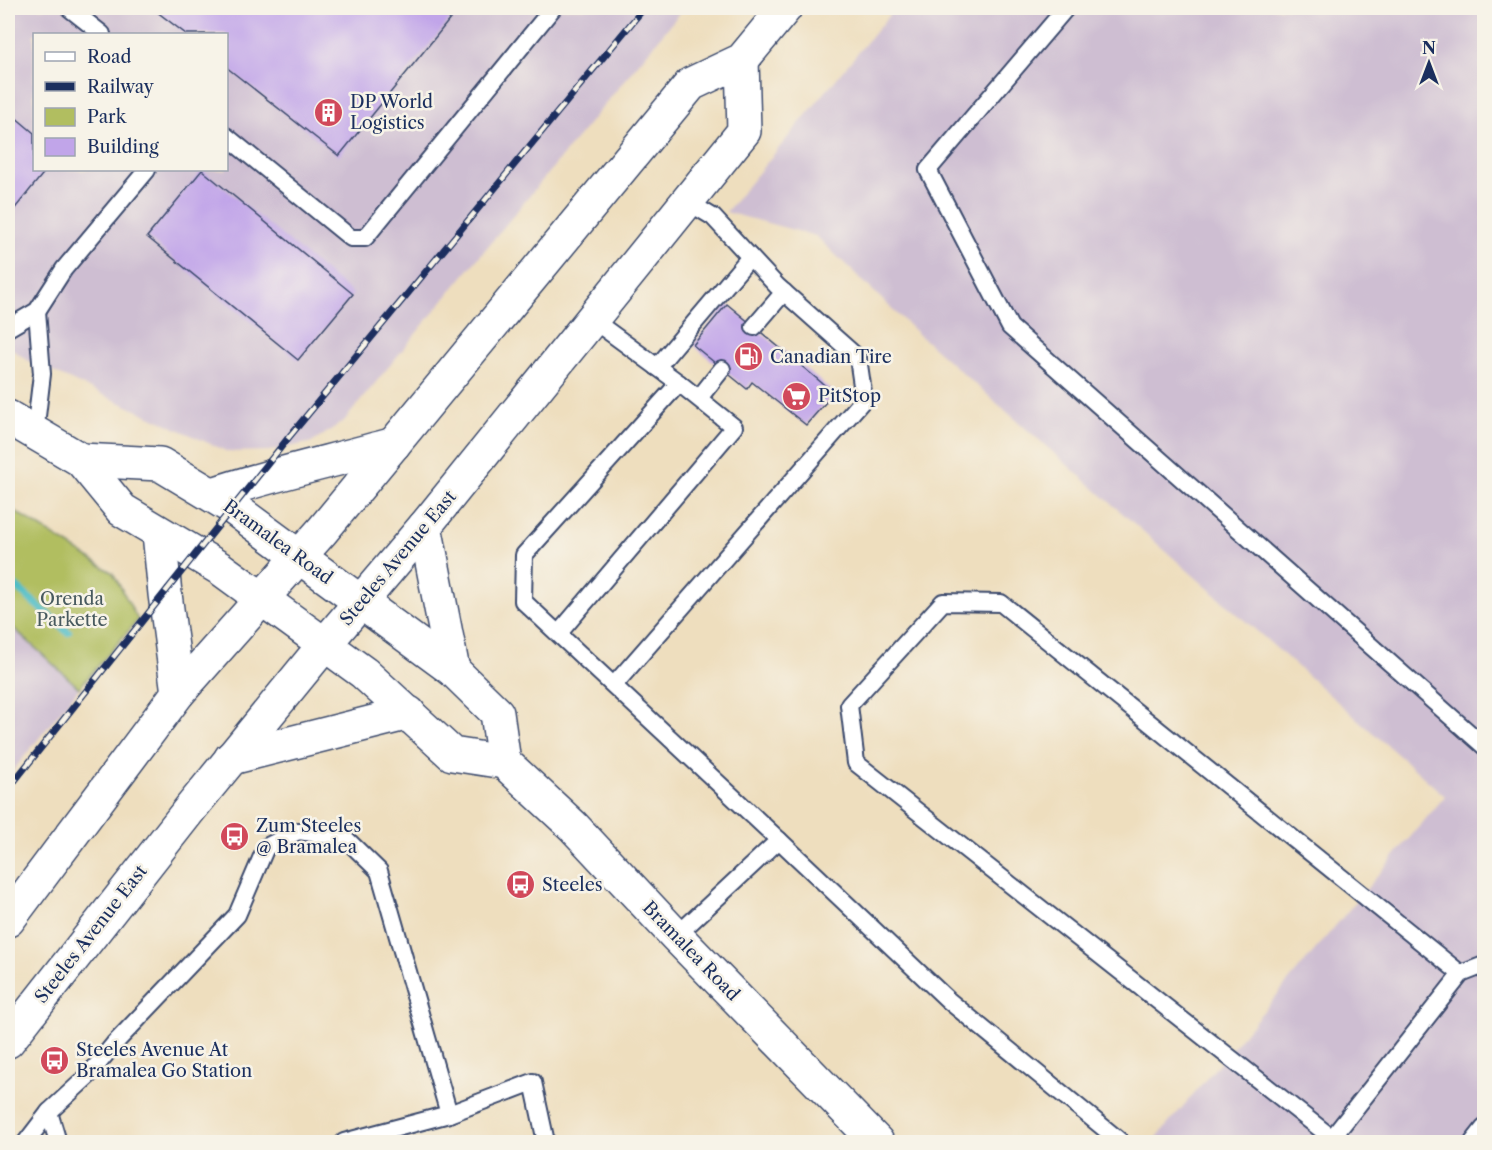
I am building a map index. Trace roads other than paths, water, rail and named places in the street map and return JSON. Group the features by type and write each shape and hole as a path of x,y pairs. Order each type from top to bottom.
{"main road":[{"path":"8,920 178,693 299,557 691,84 742,60 785,8"},
{"name":"Steeles Avenue East","path":"8,1041 231,758 425,526 744,130 742,60"},
{"name":"Bramalea Road","path":"21,425 81,460 122,510 221,569 364,673 452,754 504,762 573,826 877,1143"},
{"path":"213,494 255,480 394,444"},
{"name":"Bramalea Road","path":"81,460 160,464 213,494 453,670 497,713 504,762"},
{"path":"425,526 453,670"},
{"path":"159,533 178,693"},
{"path":"231,758 409,713"}],"lane":[{"path":"69,8 101,33"},
{"path":"228,138 351,238 365,238 553,8"},
{"path":"1066,8 928,170 1010,327 1485,746"},
{"path":"8,328 37,311 64,269 146,171"},
{"path":"614,685 864,399 858,358 783,292 713,217 688,202"},
{"path":"657,367 750,257"},
{"path":"754,327 783,292"},
{"path":"21,425 42,374 37,311"},
{"path":"559,633 734,428 699,398 593,320"},
{"path":"699,398 722,369"},
{"path":"679,383 524,555 523,601 948,1000 1121,1143"},
{"path":"1461,974 1001,603 943,602 849,705 856,763 1332,1138 1461,974 1485,965"},
{"path":"26,1143 49,1112 88,1076 114,1044 237,915 266,847 298,831 344,837 379,871 449,1114"},
{"path":"676,936 779,840"},
{"path":"344,1143 449,1114 533,1082 546,1143"},
{"path":"49,1112 58,1143"},
{"path":"1473,1143 1485,1128"}],"waterway":[{"path":"8,580 68,632"}],"railway":[{"path":"8,789 289,437 644,8"}],"place":[{"name":"DP World Logistics","path":"329,112"},
{"name":"Canadian Tire","path":"749,357"},
{"name":"PitStop","path":"797,396"},
{"name":"Zum Steeles @ Bramalea","path":"235,836"},
{"name":"Steeles","path":"521,885"},
{"name":"Steeles Avenue At Bramalea Go Station","path":"55,1060"}],"park label":[{"name":"Orenda Parkette","path":"72,609"}]}
